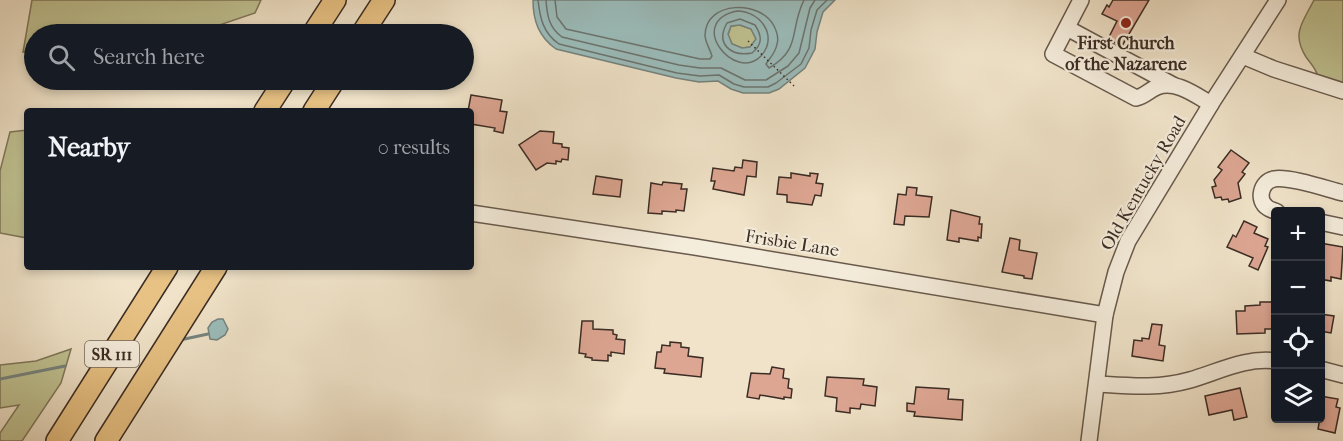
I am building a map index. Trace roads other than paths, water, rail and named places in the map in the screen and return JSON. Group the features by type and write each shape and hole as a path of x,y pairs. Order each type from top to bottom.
{"highway":[{"path":"319,24 335,0"},
{"path":"368,24 384,0"},
{"path":"268,108 279,90"},
{"path":"316,108 328,90"},
{"name":"SR 111","path":"57,441 165,270"},
{"name":"SR 111","path":"106,441 214,270"}],"street":[{"path":"1081,0 1053,54 1136,98 1142,97 1160,85 1173,85"},
{"name":"Old Kentucky Road","path":"1089,441 1105,315 1116,272 1128,241 1211,104 1278,0"},
{"path":"1066,28 1211,104"},
{"path":"1243,56 1274,69 1343,91"},
{"path":"1271,209 1263,203 1261,190 1265,183 1272,179 1283,179 1343,193"},
{"name":"Frisbie Lane","path":"474,213 1105,315"},
{"path":"1325,223 1343,227"},
{"path":"1097,384 1150,388 1189,380 1232,365 1271,362"},
{"path":"1325,370 1343,375"}],"water":[{"path":"533,0 835,0 823,12 815,49 805,68 779,89 769,93 743,93 718,81 699,82 676,78 556,49 541,34 533,8","holes":["740,25 751,29 756,39 750,47 742,48 732,44 728,34 731,26"]},
{"path":"218,319 223,319 228,329 225,335 217,340 210,339 208,328"}],"waterway":[{"path":"180,340 208,334"},
{"path":"0,379 65,366"}],"place":[{"name":"First Church of the Nazarene","path":"1126,23"}]}
